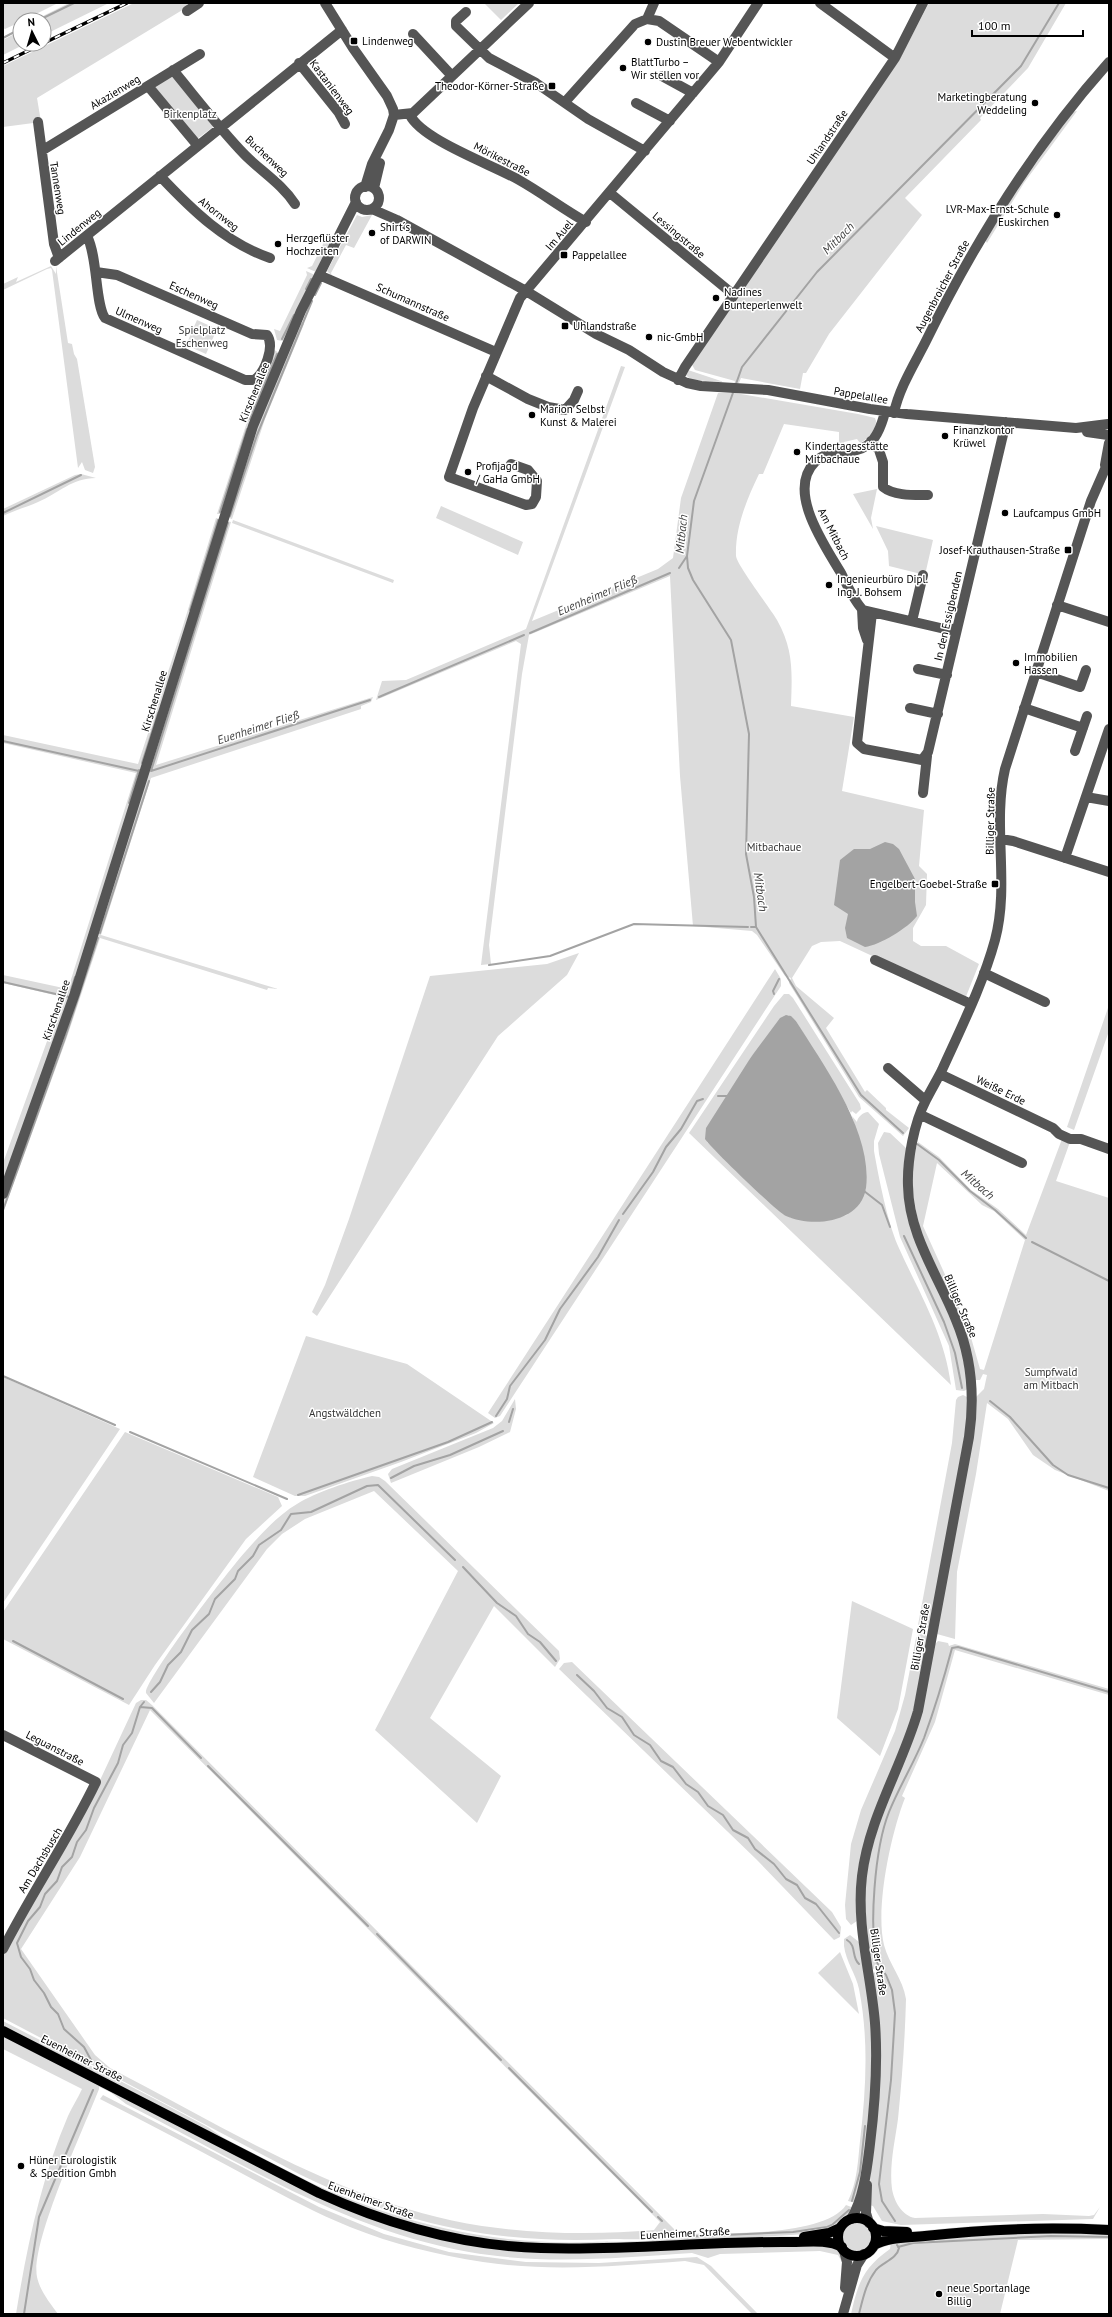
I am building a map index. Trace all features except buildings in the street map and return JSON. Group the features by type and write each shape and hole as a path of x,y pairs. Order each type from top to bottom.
{"main road":[{"name":"Euenheimer Straße","path":"3,2031 319,2193 365,2212 420,2230 482,2243 540,2248 590,2249 768,2241 828,2242 843,2249"},
{"path":"953,2232 888,2240 874,2245 864,2254 855,2255 843,2249 838,2238 840,2228 851,2219 861,2219 871,2225 889,2232 953,2232 1024,2229 1109,2230"},
{"path":"871,2225 876,2237 874,2245"},
{"name":"Euenheimer Straße","path":"768,2241 825,2234 840,2228"}],"street":[{"path":"325,3 389,99 394,115 389,130 369,172 369,187"},
{"path":"394,115 410,115 529,3"},
{"path":"565,102 635,24 647,18 654,3"},
{"name":"Im Auel","path":"511,464 528,470 538,481 536,497 532,504 526,505 449,477 458,445 520,298 694,93 719,62 758,3"},
{"path":"820,3 895,58"},
{"name":"Uhlandstraße","path":"678,380 895,58 923,3"},
{"path":"466,12 456,22 456,26 479,50 489,58 536,83 604,129 645,151"},
{"path":"647,18 663,23 719,62"},
{"name":"Lindenweg","path":"57,260 299,63 342,30"},
{"path":"413,34 452,76"},
{"name":"Akazienweg","path":"43,150 200,54"},
{"name":"Augenbroicher Straße","path":"889,412 899,397 936,320 982,237 1051,133 1080,95 1109,62"},
{"name":"Kastanienweg","path":"299,63 340,113 345,124"},
{"path":"173,70 220,128"},
{"path":"662,76 694,93"},
{"path":"148,86 198,146"},
{"path":"636,103 670,121"},
{"name":"Mörikestraße","path":"410,115 416,124 442,141 512,176 586,222"},
{"name":"Tannenweg","path":"38,122 43,150 41,157 57,260"},
{"name":"Buchenweg","path":"220,128 256,165 285,189 295,204"},
{"name":"Ahornweg","path":"160,176 192,209 224,234 255,253 270,258"},
{"path":"369,187 378,194 379,201 368,209 356,202 358,191 369,187"},
{"name":"Lessingstraße","path":"610,193 734,295"},
{"name":"Pappelallee","path":"379,201 397,220"},
{"name":"Kirschenallee","path":"3,1194 75,993 252,430 294,327 356,202"},
{"name":"Pappelallee","path":"368,209 397,220 526,291 596,334 636,353 678,380 701,386 735,387 779,392 889,412 1076,428 1109,424"},
{"name":"Kirschenallee","path":"346,223 353,215 368,209"},
{"name":"Ulmenweg","path":"86,236 94,256 102,313 113,323 248,381 258,377 270,350"},
{"name":"Eschenweg","path":"96,272 117,274 252,334 267,335 270,342 270,350"},
{"name":"Schumannstraße","path":"319,275 496,352"},
{"path":"486,376 548,407 565,410 574,400 578,391"},
{"name":"Am Mitbach","path":"862,608 814,526 807,504 805,486 809,470 820,458 831,454 856,451 871,441 889,412"},
{"name":"In den Essigbenden","path":"923,793 927,756 947,675 956,628 1006,422"},
{"name":"Billiger Straße","path":"871,2225 866,2208 867,2167 875,2094 876,2045 862,1931 862,1876 873,1825 905,1749 918,1711 972,1410 971,1373 962,1335 922,1248 910,1210 908,1187 909,1160 926,1100 940,1074 984,973 994,943 999,920 1002,889 1002,783 1024,708 1091,501 1107,462 1109,424"},
{"name":"Pappelallee","path":"1076,428 1109,438"},
{"path":"871,441 878,450 883,462 883,487 887,490 912,496 928,495"},
{"path":"912,621 923,575"},
{"path":"1057,605 1109,622"},
{"path":"868,642 863,628 862,608 872,613 950,630 956,628"},
{"path":"872,613 857,743 864,749 918,761 927,756"},
{"name":"In den Essigbenden","path":"918,669 947,675"},
{"path":"1036,672 1080,687 1086,670"},
{"path":"910,708 938,714"},
{"path":"1024,708 1083,728"},
{"path":"1075,751 1087,716"},
{"path":"1065,858 1086,797 1105,754 1109,729"},
{"path":"1086,797 1109,802"},
{"path":"1001,839 1109,872"},
{"path":"875,960 970,1004"},
{"path":"984,973 1045,1002"},
{"path":"888,1068 926,1100"},
{"name":"Weiße Erde","path":"940,1074 1052,1128 1066,1137 1081,1139 1109,1149"},
{"path":"921,1115 1022,1163"},
{"name":"Leguanstraße","path":"3,1735 96,1782"},
{"name":"Am Dachsbusch","path":"3,1949 7,1930 72,1831 96,1782"},
{"name":"Billiger Straße","path":"851,2219 856,2210 867,2167"},
{"path":"843,2249 847,2262 844,2311"},
{"path":"844,2311 857,2265 864,2254"}],"green space":[{"path":"3,3 58,3 40,12 12,12 12,26 5,29 3,28"},
{"path":"69,3 109,3 52,31 51,12"},
{"path":"134,3 188,3 184,9 37,98 41,122 3,127 3,66 32,52 52,52 52,42"},
{"path":"484,3 519,3 501,20"},
{"name":"Mitbachaue","path":"929,3 1066,3 1028,68 980,118 981,120 905,198 922,215 829,334 806,373 803,373 800,389 741,378 735,393 858,414 875,418 876,421 873,431 866,439 860,443 857,439 844,442 844,448 839,448 839,432 784,424 763,474 759,474 746,503 737,534 736,556 742,568 783,631 791,662 791,706 854,717 842,791 924,810 919,866 927,874 926,905 913,928 913,941 921,946 946,946 979,964 965,999 840,941 821,942 812,946 792,978 796,986 834,1018 826,1028 865,1092 867,1090 886,1108 886,1110 909,1128 903,1136 859,1097 789,983 791,978 785,976 757,935 752,931 693,926 680,776 670,576 529,635 522,674 489,945 491,964 481,965 521,644 516,641 376,700 382,681 406,680 526,629 621,366 625,367 532,621 658,569 673,558 681,498 718,393 731,393 735,381 695,370 691,363 899,60"},
{"path":"12,35 12,50 3,55 3,40"},
{"name":"Birkenplatz","path":"172,77 212,124 213,127 197,139 155,87 157,84"},
{"path":"1077,111 1024,183 987,243 985,240 1019,187 1072,112"},
{"path":"357,215 362,217 372,215 354,248 346,245 331,273 332,276 327,271"},
{"path":"328,234 333,238 316,272 307,268 312,266"},
{"path":"51,266 56,274 56,266 68,343 72,344 74,354 77,359 95,467 93,473 85,470 82,462 78,468 52,270 51,268 47,269 3,290 3,284 18,277 16,282"},
{"path":"306,271 315,275 283,341 277,340 274,329 280,331 307,275"},
{"name":"Spielplatz Eschenweg","path":"197,320 217,329 206,354 186,345"},
{"path":"299,322 304,324 265,419 232,519 229,518 251,442"},
{"path":"273,349 279,353 220,514 217,514 247,422 244,420"},
{"path":"688,370 724,382 691,380 686,375"},
{"path":"81,474 96,478 80,480 38,502 3,516 3,509 75,475"},
{"path":"877,489 871,518 873,529 853,494"},
{"path":"441,506 523,542 518,555 436,518"},
{"path":"216,518 219,519 74,991 3,1185 3,1163 63,997 3,983 3,975 68,989 136,773 3,743 3,735 138,764"},
{"path":"233,520 394,580 393,583 232,523"},
{"path":"227,521 231,522 156,765 373,697 371,702 361,706 361,709 151,778 101,935 278,989 268,988 267,990 100,938 67,1037 3,1213 3,1202"},
{"path":"876,526 933,540 925,575 889,566 888,551"},
{"path":"579,953 567,975 498,1036 317,1316 312,1312 325,1285 349,1219 430,976 547,964"},
{"path":"775,969 781,979 781,986 500,1416 495,1418 488,1413"},
{"path":"784,994 789,994 793,998 860,1104 861,1109 856,1114 852,1111 851,1113 796,1021 788,1015 751,1057 707,1142 791,1218 818,1221 847,1215 866,1189 863,1154 852,1116 857,1122 864,1113 868,1112 879,1124 874,1141 874,1151 890,1224 898,1246 937,1330 948,1366 951,1385 689,1133 774,1006"},
{"path":"1109,1005 1109,1031 1074,1130 1067,1127"},
{"path":"884,1132 890,1133 906,1148 904,1183 961,1345 968,1389 964,1391 956,1390 949,1346 900,1237 879,1154 878,1143"},
{"name":"Sumpfwald am Mitbach","path":"1062,1139 1070,1142 1056,1181 1109,1198 1109,1491 1055,1470 1033,1455 1008,1419 987,1403 976,1474 957,1572 955,1639 937,1634 976,1397 984,1389 987,1375 983,1374 980,1380 976,1380 942,1294 920,1229 914,1197 913,1168 918,1142 939,1157 971,1190 998,1209 1026,1235","holes":["937,1163 982,1205 994,1211 1025,1240 984,1370 980,1369 970,1334 923,1226"]},
{"name":"Angstwäldchen","path":"306,1336 407,1364 494,1423 476,1433 401,1462 305,1496 295,1496 253,1477"},
{"path":"3,1377 120,1429 3,1603"},
{"path":"963,1395 967,1397 966,1428 930,1627 921,1629 918,1625 952,1443 956,1400 958,1397"},
{"path":"515,1399 516,1409 510,1432 479,1447 391,1483 388,1474 392,1469 493,1428 502,1421"},
{"path":"125,1432 278,1497 282,1506 246,1539 155,1665 129,1705 3,1639 3,1612"},
{"path":"372,1476 379,1477 385,1481 559,1651 560,1659 555,1667 494,1606 430,1718 501,1776 477,1823 375,1730 458,1571 374,1491 305,1519 282,1534 267,1549 154,1703 146,1693 149,1684 159,1668 190,1623 237,1561 257,1538 283,1514 314,1495 333,1487"},
{"path":"852,1601 913,1629 898,1709 880,1756 837,1718"},
{"path":"919,1634 926,1635 928,1639 910,1726 878,1802 857,1921 851,1925 846,1919 845,1905 851,1844 861,1810 895,1731 905,1695 916,1638"},
{"path":"938,1641 948,1643 949,1646 955,1644 1109,1689 1109,1695 955,1650 935,1722 902,1796 905,1798 890,1850 883,1891 882,1929 884,1945 902,1985 906,1999 901,2089 892,2163 891,2180 893,2194 899,2207 910,2217 915,2218 1043,2214 1089,2216 1094,2215 1100,2207 1093,2219 901,2225 882,2221 873,2206 869,2205 871,2164 872,1974 881,1969 879,1967 873,1969 871,1967 864,1898 869,1857 935,1644"},
{"path":"572,1662 832,1912 841,1927 840,1937 834,1940 756,1859 559,1669 564,1663"},
{"path":"141,1700 146,1700 152,1705 674,2229 674,2231 668,2235 645,2239 531,2239 492,2235 453,2228 415,2219 377,2207 301,2175 3,2018 3,1954 88,1806 136,1703","holes":["150,1710 660,2222 654,2230 611,2233 568,2233 503,2229 432,2216 384,2201 336,2183 290,2162 110,2068 95,2055 21,1949 80,1857"]},
{"path":"850,1935 859,1942 869,2003 872,2036 872,2084 868,2132 856,2203 848,2201 858,2164 866,2065 864,2027 859,1989 844,1946 844,1939"},
{"path":"840,1952 853,1984 859,2014 818,1973"},
{"path":"3,2021 206,2126 222,2137 259,2157 3,2026"},
{"path":"3,2035 99,2086 50,2212 37,2261 38,2282 58,2314 16,2314 30,2238 50,2164 68,2116 82,2089 3,2049"},
{"path":"109,2091 295,2186 472,2246 711,2248 830,2246 839,2250 844,2266 838,2255 820,2251 720,2254 708,2258 692,2253 608,2258 552,2259 497,2256 469,2252 423,2242 378,2227 292,2191 126,2104"},
{"path":"103,2095 319,2207 384,2234 449,2252 526,2262 599,2263 697,2257 711,2266 758,2314 752,2314 704,2265 685,2261 584,2267 533,2267 483,2262 449,2256 382,2239 350,2227 289,2198 100,2099"},
{"path":"275,2165 354,2201 400,2216 446,2229 494,2237 542,2242 647,2241 679,2234 768,2232 816,2223 834,2216 846,2205 854,2208 836,2227 805,2234 724,2239 551,2244 528,2243 483,2239 442,2231 405,2221 350,2201 315,2186"},
{"path":"857,2222 867,2227 872,2237 867,2247 857,2252 847,2247 842,2237 847,2227"},
{"name":"neue Sportanlage Billig","path":"1027,2234 1109,2234 1109,2239 1018,2240 1000,2314 851,2314 856,2293 863,2277 874,2263 890,2249 891,2242 921,2238"}],"shaded area":[{"path":"885,842 893,844 899,849 915,879 915,902 917,916 907,926 893,935 871,946 865,947 847,938 845,928 848,914 834,905 840,860 854,849 870,849"},
{"path":"786,1015 791,1016 796,1021 820,1058 844,1100 862,1145 866,1167 866,1188 862,1200 855,1209 834,1220 809,1222 786,1216 744,1179 705,1139 706,1128 751,1057 780,1018"}],"waterway":[{"path":"52,14 74,3"},
{"name":"Mitbach","path":"736,384 742,367 817,272 1021,66 1059,3"},
{"path":"3,38 12,33"},
{"path":"306,289 311,279"},
{"path":"315,295 321,283"},
{"path":"230,516 257,435 312,301"},
{"path":"282,339 294,315"},
{"path":"250,419 277,354"},
{"name":"Mitbach","path":"734,390 694,501 687,556 688,568 693,580 731,640 749,734 746,854 754,897 756,927 861,1095 903,1133"},
{"path":"220,512 247,429"},
{"path":"3,513 81,475"},
{"path":"190,610 218,520"},
{"path":"228,523 151,771 370,700"},
{"name":"Euenheimer Fließ","path":"679,568 687,556"},
{"name":"Euenheimer Fließ","path":"530,633 670,573"},
{"name":"Euenheimer Fließ","path":"379,697 524,635"},
{"path":"142,763 158,713"},
{"name":"Euenheimer Fließ","path":"3,741 139,771"},
{"path":"129,803 139,770"},
{"path":"100,933 149,781"},
{"path":"489,965 550,956 634,924 748,927"},
{"name":"Mitbach","path":"751,927 756,927"},
{"path":"3,1210 64,1041 98,938"},
{"path":"71,990 75,977"},
{"path":"774,994 773,991 779,979"},
{"path":"3,982 69,997"},
{"path":"718,1096 729,1096"},
{"path":"623,1214 653,1172 666,1147 681,1129 697,1101 703,1099"},
{"name":"Mitbach","path":"917,1144 939,1160 970,1191 995,1210 1026,1238"},
{"path":"864,1191 882,1205 890,1227"},
{"path":"496,1416 507,1399 510,1386 545,1340 560,1309 598,1257 619,1220"},
{"path":"904,1236 944,1322 955,1353 962,1388"},
{"name":"Mitbach","path":"1032,1242 1109,1281"},
{"path":"3,1376 115,1425"},
{"path":"990,1401 1010,1417 1053,1465 1068,1475 1109,1488"},
{"path":"509,1422 513,1409"},
{"path":"298,1495 448,1442 492,1422"},
{"path":"391,1478 414,1466 450,1455 503,1431"},
{"path":"130,1432 287,1499"},
{"path":"151,1692 160,1682 168,1665 181,1652 192,1630 209,1614 215,1599 235,1579 238,1571 253,1556 259,1545 281,1530 291,1514 311,1512 367,1486 378,1485 455,1560"},
{"path":"463,1567 497,1603 516,1616 528,1634 540,1642 556,1661"},
{"path":"13,1641 123,1699"},
{"path":"878,1965 875,1950 873,1910 874,1888 884,1827 893,1803 924,1738 952,1648 958,1647 1109,1692"},
{"path":"577,1675 594,1691 607,1708 622,1717 634,1735 650,1745 661,1761 673,1767 686,1784 698,1792 708,1806 723,1815 733,1830 748,1838 755,1849 774,1864 786,1879 797,1885 805,1898 816,1904 839,1933"},
{"path":"91,2060 84,2047 64,2029 58,2014 51,2007 44,1993 34,1980 30,1969 21,1957 17,1943 28,1921 40,1907 45,1894 57,1881 62,1867 72,1857 77,1842 86,1830 94,1808 118,1763 123,1745 132,1733 140,1707 144,1702"},
{"path":"140,1707 152,1708 201,1758"},
{"path":"208,1766 368,1926"},
{"path":"377,1934 501,2060"},
{"path":"847,1940 852,1945 855,1958 859,1964"},
{"path":"883,1971 892,1990 895,2013 891,2080 879,2184 882,2201 895,2221"},
{"path":"509,2068 652,2212"},
{"path":"24,2314 39,2217 93,2090"},
{"path":"852,2201 860,2172 865,2126"},
{"path":"678,2237 793,2232 827,2227 832,2225 849,2210"},
{"path":"658,2217 662,2221"},
{"path":"898,2247 913,2243 1051,2236 1109,2237"},
{"path":"859,2314 865,2291 870,2280 879,2267 896,2255 899,2248 897,2245"}],"railway":[{"path":"52,39 127,3"},
{"path":"3,63 26,52"}],"place":[{"name":"Lindenweg","path":"354,41"},
{"name":"Dustin Breuer Webentwickler","path":"648,42"},
{"name":"BlattTurbo – Wir stellen vor","path":"623,68"},
{"name":"Theodor-Körner-Straße","path":"552,86"},
{"name":"Marketingberatung Weddeling","path":"1035,103"},
{"name":"LVR-Max-Ernst-Schule Euskirchen","path":"1057,215"},
{"name":"Shirt´s of DARWIN","path":"372,233"},
{"name":"Herzgeflüster Hochzeiten","path":"278,244"},
{"name":"Pappelallee","path":"564,255"},
{"name":"Nadines Bunteperlenwelt","path":"716,298"},
{"name":"Uhlandstraße","path":"565,326"},
{"name":"nic-GmbH","path":"649,337"},
{"name":"Marion Selbst Kunst & Malerei","path":"532,415"},
{"name":"Finanzkontor Krüwel","path":"945,436"},
{"name":"Kindertagesstätte Mitbachaue","path":"797,452"},
{"name":"Profijagd / GaHa GmbH","path":"468,472"},
{"name":"Laufcampus GmbH","path":"1005,513"},
{"name":"Josef-Krauthausen-Straße","path":"1068,550"},
{"name":"Ingenieurbüro Dipl. Ing. J. Bohsem","path":"829,585"},
{"name":"Immobilien Hassen","path":"1016,663"},
{"name":"Engelbert-Goebel-Straße","path":"995,884"},
{"name":"Hüner Eurologistik & Spedition Gmbh","path":"21,2166"},
{"name":"neue Sportanlage Billig","path":"939,2294"}]}
